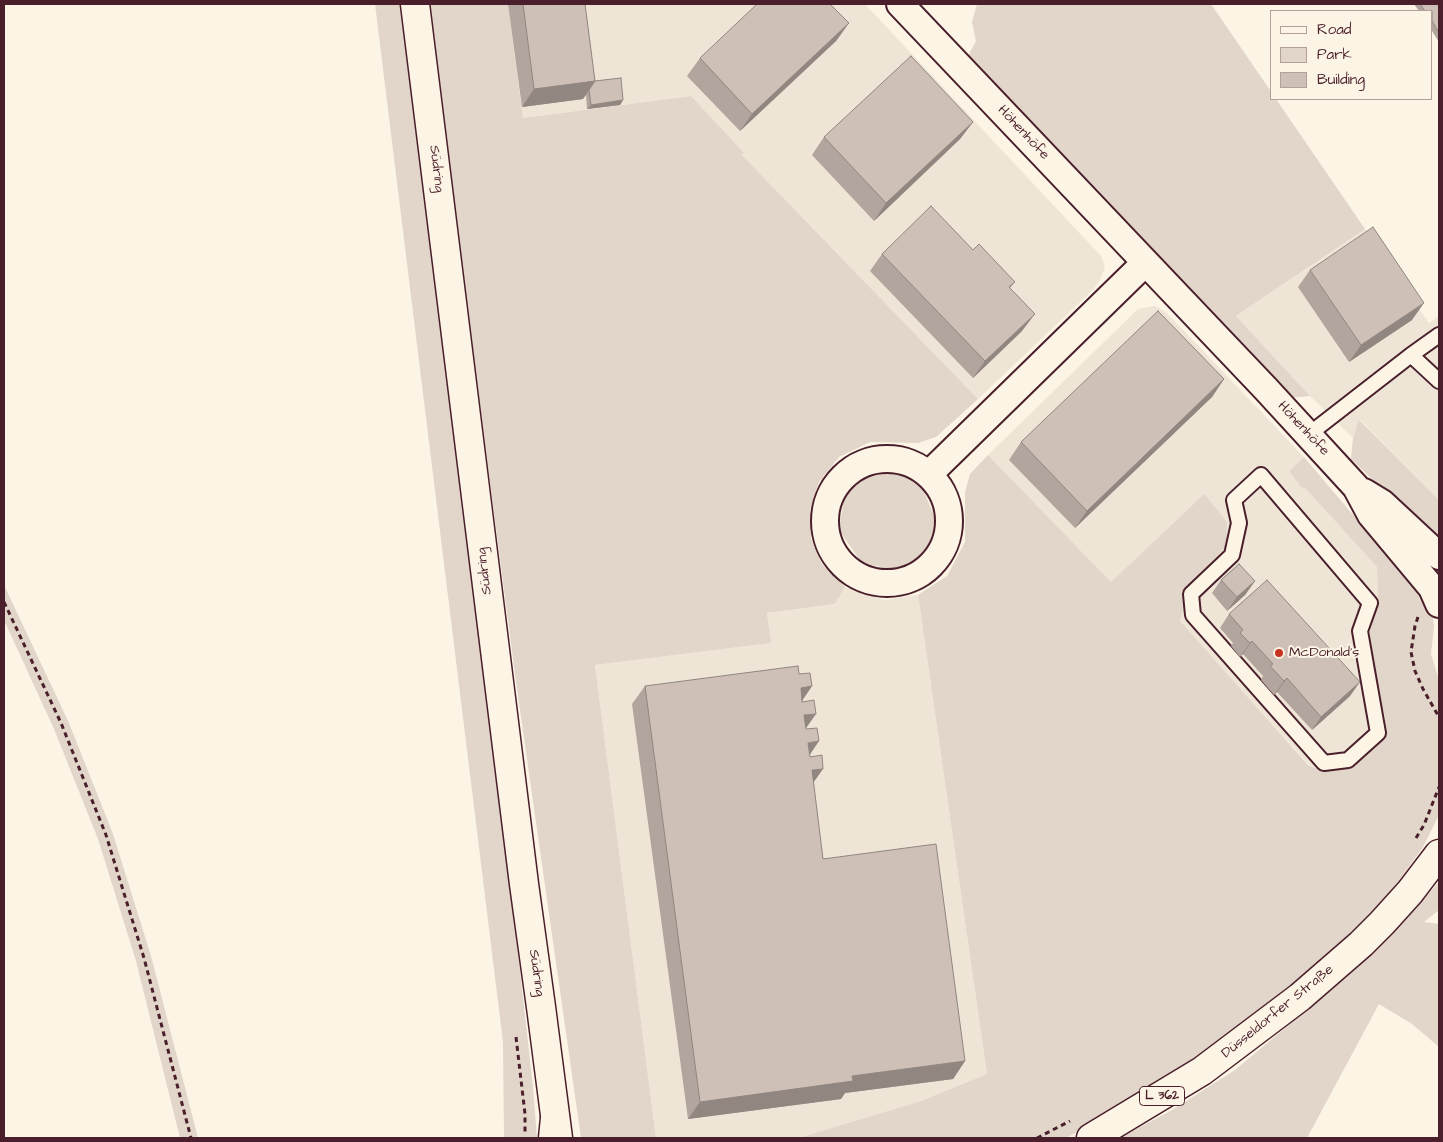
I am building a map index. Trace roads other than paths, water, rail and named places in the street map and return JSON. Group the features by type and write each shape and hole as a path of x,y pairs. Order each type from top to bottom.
{"main road":[{"name":"Südring","path":"415,4 555,1131"},
{"name":"Düsseldorfer Straße","path":"1084,1128 1202,1071 1300,997 1361,944 1382,923 1410,892 1439,854"}],"street":[{"name":"Höhenhöfe","path":"904,5 1356,488 1371,515 1436,596"},
{"path":"929,474 1145,263"},
{"path":"892,458 912,463 929,474 942,491 949,511 949,532 942,552 929,568 911,579 891,584 870,581 852,573 837,559 828,540 825,520 828,500 838,482 853,468 872,460 892,458"},
{"name":"Höhenhöfe","path":"1356,488 1382,503 1439,556"}],"lane":[{"path":"1308,435 1439,335"},
{"path":"1411,355 1439,381"},
{"path":"1262,475 1370,603 1360,631 1378,732 1348,760 1324,762 1193,614 1191,594 1232,555 1239,523 1234,500 1262,475"}],"place":[{"name":"McDonald's","path":"1279,653"}]}
